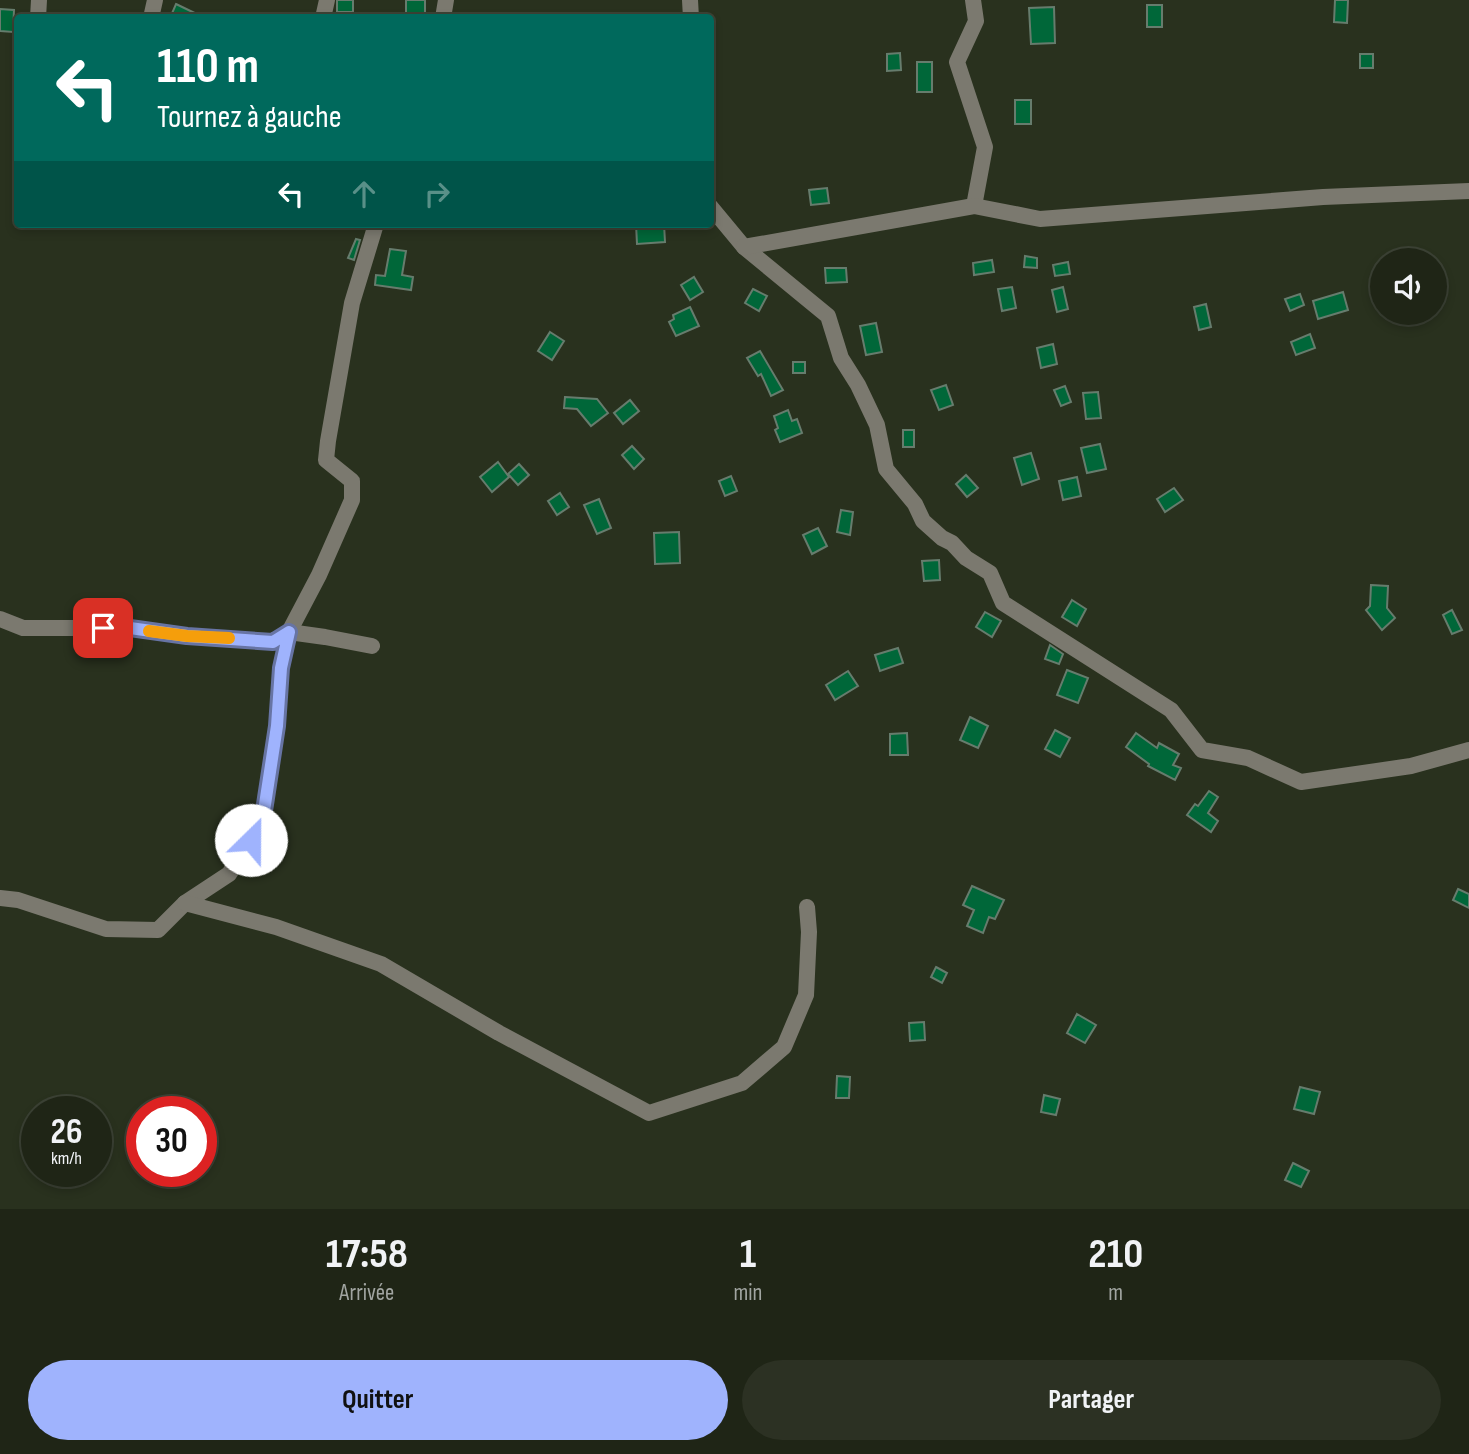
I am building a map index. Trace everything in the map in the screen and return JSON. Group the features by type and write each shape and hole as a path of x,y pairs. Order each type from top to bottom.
{"street":[{"path":"973,0 976,21 957,62 985,147 974,206"},
{"path":"744,247 974,206 1040,219 1323,197 1469,191"},
{"path":"714,211 744,247 828,316 841,358 858,385 877,425 886,469 915,504 923,521 952,543 966,558 990,573 1003,603 1171,710 1202,750 1248,758 1301,782 1411,766 1469,750"},
{"path":"0,898 18,900 106,929 158,930 185,903 229,874 262,824 277,726 281,668 289,632 319,575 352,500 352,481 326,460 333,404 352,303 375,228"},
{"path":"0,619 23,628 130,628 187,636 273,642 289,632 372,646"},
{"path":"185,903 276,927 381,964 523,1046 649,1113 742,1083 784,1047 806,995 809,932 807,907"}],"building":[{"path":"337,0 353,0 353,12 337,12"},
{"path":"406,0 425,0 425,14 406,14"},
{"path":"1335,0 1348,0 1347,23 1334,22"},
{"path":"176,4 197,14 172,14"},
{"path":"1147,5 1162,5 1162,27 1147,27"},
{"path":"1054,7 1055,43 1031,44 1029,8"},
{"path":"0,9 14,10 13,32 0,31"},
{"path":"900,53 901,70 887,71 887,54"},
{"path":"1360,54 1373,54 1373,68 1360,68"},
{"path":"917,62 932,62 932,92 917,92"},
{"path":"1015,100 1031,100 1031,124 1015,124"},
{"path":"827,188 829,203 811,205 809,190"},
{"path":"636,228 664,228 665,242 637,244"},
{"path":"356,239 360,240 354,260 348,258"},
{"path":"390,249 406,251 402,275 413,277 411,290 375,285 376,275 385,276"},
{"path":"1025,256 1037,258 1037,268 1024,267"},
{"path":"992,260 994,272 974,275 973,263"},
{"path":"1068,262 1070,274 1055,276 1053,265"},
{"path":"825,268 846,268 847,282 826,283"},
{"path":"694,277 703,292 690,300 681,285"},
{"path":"1012,287 1016,308 1002,311 998,289"},
{"path":"1063,287 1068,309 1057,312 1052,290"},
{"path":"753,289 767,296 759,311 745,303"},
{"path":"1343,292 1348,310 1318,319 1313,301"},
{"path":"1300,294 1304,305 1290,311 1285,299"},
{"path":"1206,304 1211,327 1199,330 1194,307"},
{"path":"690,307 699,326 676,336 669,322 674,319 673,315"},
{"path":"876,323 882,352 866,355 860,326"},
{"path":"550,332 564,341 552,360 538,351"},
{"path":"1310,334 1315,348 1296,355 1291,342"},
{"path":"1053,344 1057,364 1041,368 1037,348"},
{"path":"760,351 783,390 771,396 761,374 758,376 747,358"},
{"path":"793,362 805,362 805,373 793,373"},
{"path":"946,385 953,405 939,410 931,390"},
{"path":"1065,386 1071,402 1061,406 1054,390"},
{"path":"1098,392 1101,418 1086,419 1083,393"},
{"path":"565,397 597,399 608,413 591,426 577,409 564,408"},
{"path":"630,400 639,411 623,424 614,413"},
{"path":"788,410 792,421 797,419 802,433 780,442 775,430 778,428 774,416"},
{"path":"903,430 914,430 914,447 903,447"},
{"path":"1100,444 1106,469 1087,473 1081,448"},
{"path":"632,446 644,459 634,469 622,455"},
{"path":"1031,453 1039,479 1022,485 1014,458"},
{"path":"498,462 509,477 492,492 480,477"},
{"path":"519,464 529,475 518,485 508,474"},
{"path":"966,475 978,488 967,497 956,484"},
{"path":"731,476 737,491 725,496 719,481"},
{"path":"1077,477 1081,496 1063,500 1059,481"},
{"path":"1174,488 1183,500 1165,512 1157,499"},
{"path":"560,493 569,507 557,515 548,501"},
{"path":"599,499 611,528 597,534 584,505"},
{"path":"841,510 853,512 850,535 837,532"},
{"path":"818,528 827,546 812,554 803,535"},
{"path":"679,532 680,563 655,564 654,533"},
{"path":"939,560 940,580 924,581 922,561"},
{"path":"1371,585 1388,586 1387,608 1395,618 1382,630 1366,610 1370,606"},
{"path":"1072,600 1086,609 1077,626 1062,617"},
{"path":"1452,610 1462,630 1452,634 1443,615"},
{"path":"985,612 1001,621 992,637 976,627"},
{"path":"1050,645 1063,654 1059,664 1045,659"},
{"path":"898,648 903,663 880,671 875,655"},
{"path":"1067,670 1088,678 1078,703 1057,695"},
{"path":"848,671 858,686 835,700 826,685"},
{"path":"970,717 988,726 978,748 960,740"},
{"path":"1055,730 1070,738 1060,757 1045,749"},
{"path":"907,733 908,755 890,755 890,734"},
{"path":"1136,733 1157,748 1159,743 1179,754 1173,765 1181,768 1175,780 1148,766 1149,764 1126,747"},
{"path":"1209,791 1218,797 1208,813 1218,821 1211,832 1187,815"},
{"path":"972,886 1004,900 995,919 989,917 983,933 967,926 974,910 963,905"},
{"path":"1458,889 1469,894 1469,908 1453,900"},
{"path":"936,967 947,973 942,983 931,977"},
{"path":"1077,1014 1096,1025 1085,1043 1067,1033"},
{"path":"924,1022 925,1040 910,1041 909,1023"},
{"path":"837,1076 850,1077 849,1098 836,1098"},
{"path":"1300,1087 1320,1092 1314,1114 1294,1109"},
{"path":"1044,1095 1060,1099 1056,1115 1041,1112"},
{"path":"1293,1163 1309,1171 1301,1187 1285,1180"}],"slow traffic":[{"path":"149,631 229,638"}],"route":[{"path":"103,628 130,628 163,634 273,642 289,632 281,668 277,726 262,824 251,840"}]}
